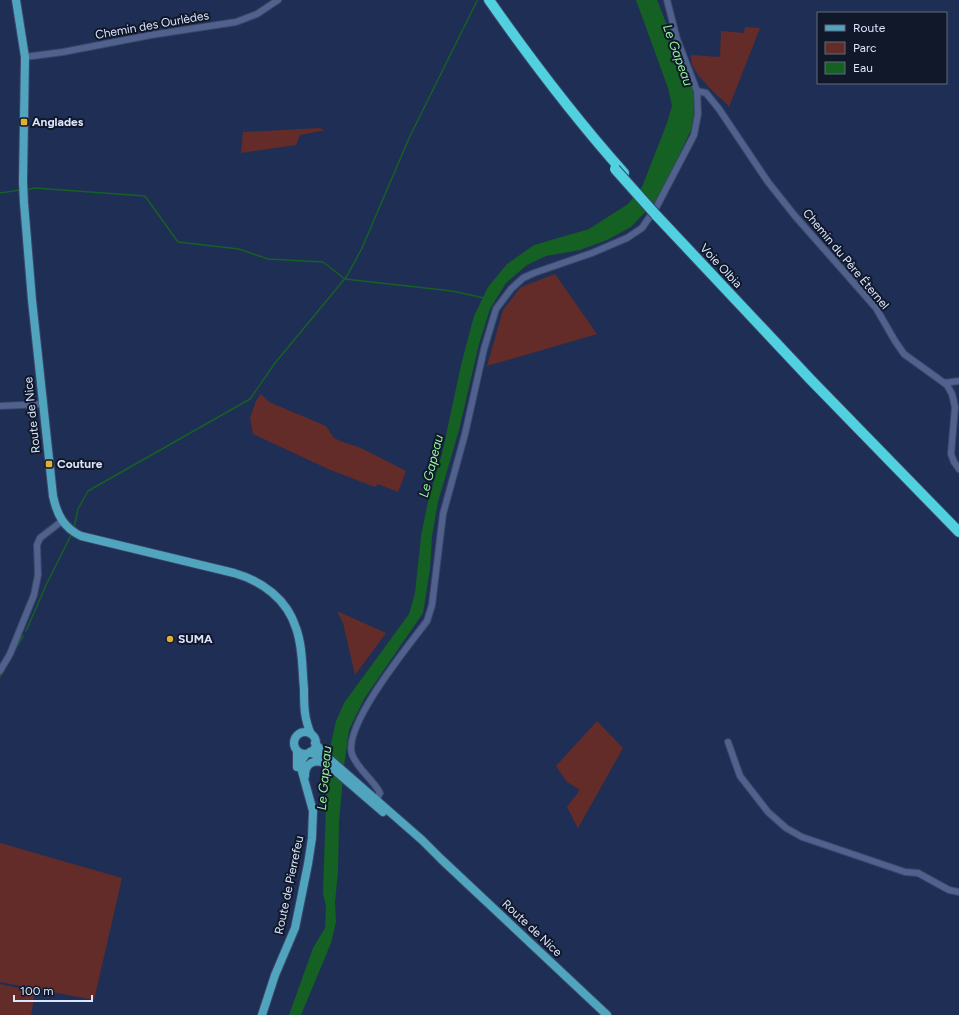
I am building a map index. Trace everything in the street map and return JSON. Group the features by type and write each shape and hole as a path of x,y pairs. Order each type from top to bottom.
{"highway":[{"name":"Voie Olbia","path":"483,0 556,97 658,214 820,390 959,532"},
{"name":"Voie Olbia","path":"489,0 546,78 616,167"},
{"name":"Voie Olbia","path":"658,214 959,525"}],"main road":[{"name":"Route de Nice","path":"16,0 24,57 23,182 43,404 53,496 57,513 72,532 81,536 234,573 256,581 274,594 287,610 296,627 302,666 304,712"},
{"path":"304,712 300,733 296,737 294,743 297,751 297,770 308,805 312,827"},
{"path":"304,712 311,734 325,760"},
{"path":"300,733 305,732 311,734"},
{"path":"312,827 313,811 301,764 308,753 314,748 316,743"},
{"path":"297,751 318,756 325,760 419,843 441,859"},
{"path":"305,781 306,768 310,763 325,760"},
{"path":"351,782 422,840 441,859"},
{"name":"Route de Pierrefeu","path":"262,1015 275,975 295,928 308,864 312,827"},
{"name":"Route de Nice","path":"441,859 607,1015"}],"street":[{"name":"Chemin des Ourlèdes","path":"24,57 63,52 151,35 236,22 257,14 278,0"},
{"path":"375,801 380,794 377,787 354,759 351,752 352,738 369,700 427,621 432,606 443,514 465,434 484,349 496,309 511,289 523,278 534,272 592,253 627,238 642,228 657,206 694,135 698,114 697,91 677,40 667,0"},
{"name":"Chemin du Père Éternel","path":"697,91 706,93 719,109 768,182 795,216 876,308 904,354 946,385 952,394 955,407 951,454 959,469"},
{"path":"944,383 959,381"},
{"path":"0,406 43,404"},
{"path":"0,671 10,654 34,595 38,575 37,545 40,538 62,521"},
{"path":"728,742 740,776 768,812 786,828 802,837 905,872 918,873 948,890 959,892"}],"green space":[{"path":"745,27 760,28 729,107 700,77 693,66 691,55 720,57 721,31 744,33"},
{"path":"320,128 325,132 321,131 300,135 296,145 241,153 243,132"},
{"path":"555,274 597,334 487,366 503,310 521,287"},
{"path":"261,394 269,402 326,426 334,438 361,448 406,471 398,492 378,484 375,487 328,469 253,434 250,418 256,401"},
{"path":"337,611 386,633 355,675 343,623"},
{"path":"597,721 623,748 578,828 567,807 580,790 567,782 556,766"},
{"path":"0,843 122,878 94,1000 0,982"},
{"path":"0,984 35,992 31,1015 0,1015"}],"water":[{"name":"Le Gapeau","path":"636,0 657,0 693,86 694,113 691,130 655,202 631,227 607,240 580,250 546,256 527,265 506,283 490,309 479,344 459,430 438,502 432,536 430,569 423,613 364,699 349,730 339,822 338,872 335,902 336,922 331,943 301,1015 289,1015 313,948 325,928 326,907 323,893 327,774 329,752 336,721 344,703 409,614 415,593 421,536 429,497 442,454 461,365 474,316 488,287 507,264 534,245 589,229 628,204 642,187 667,123 672,106 668,88"}],"waterway":[{"path":"74,527 78,509 88,491 250,399 275,363 347,276 362,248 410,136 477,1"},
{"path":"29,189 35,188 145,196 178,242 239,249 268,259 323,262 345,279 452,291 484,298"},
{"path":"0,193 20,190"},
{"path":"26,631 47,583 71,535"},
{"path":"14,651 23,636"},
{"path":"0,677 4,670"}],"place":[{"name":"Anglades","path":"24,122"},
{"name":"Couture","path":"49,464"},
{"name":"SUMA","path":"170,639"}]}
